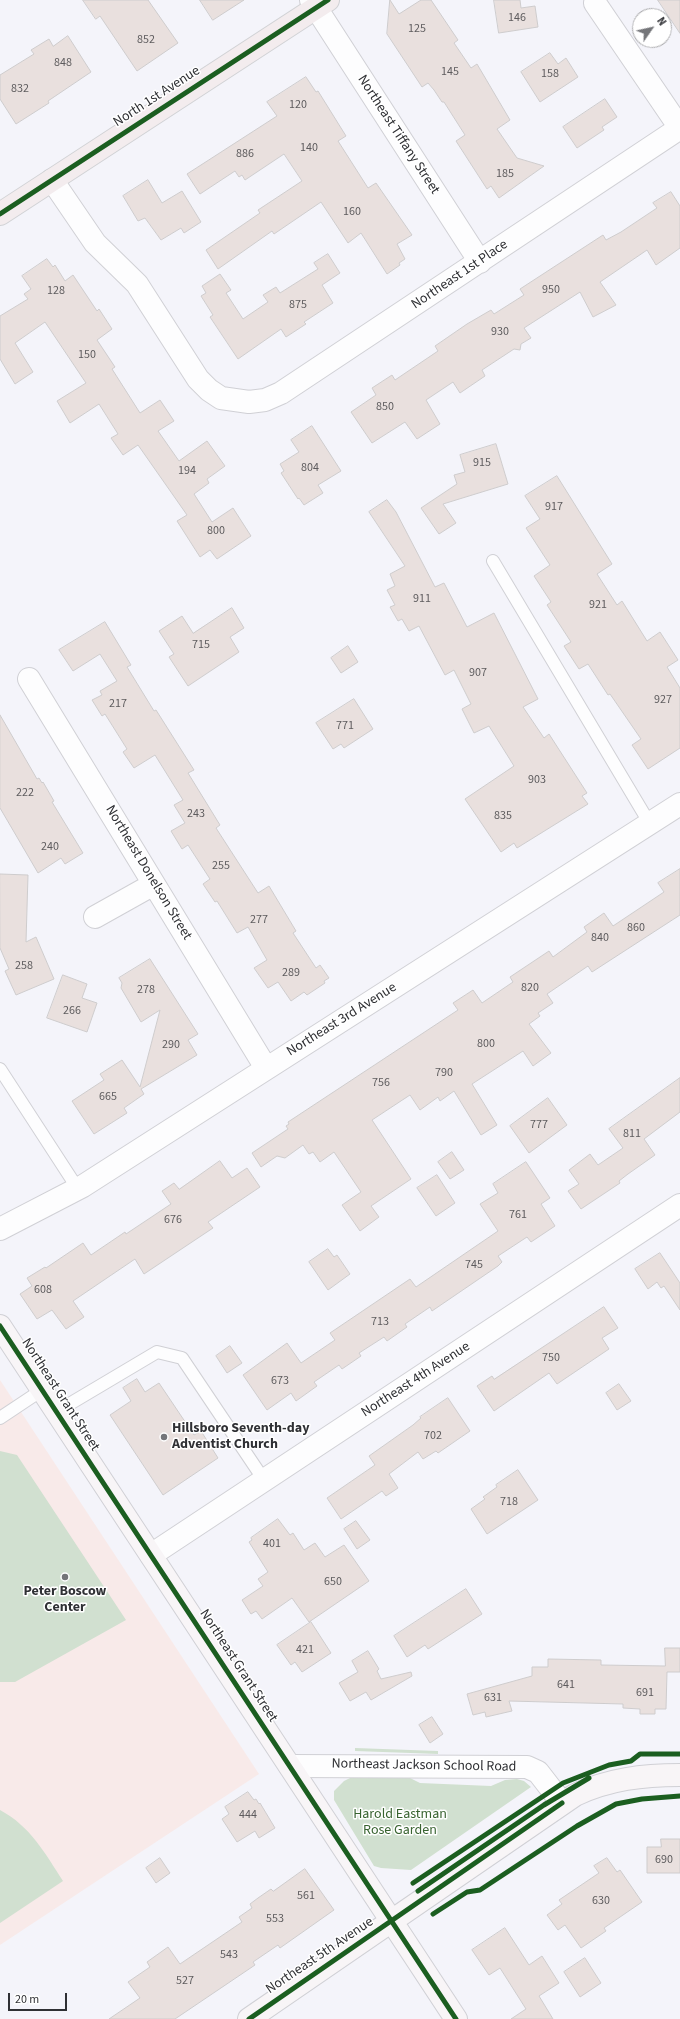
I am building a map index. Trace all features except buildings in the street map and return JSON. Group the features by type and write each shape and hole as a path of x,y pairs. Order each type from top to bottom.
{"main road":[{"name":"North 1st Avenue","path":"0,214 318,3"}],"street":[{"path":"595,2 680,128"},
{"name":"Northeast Tiffany Street","path":"318,3 480,262"},
{"name":"Northeast 1st Place","path":"52,180 95,243 137,284 198,380 221,398 249,402 265,400 281,393 680,128"},
{"name":"Northeast Donelson Street","path":"29,679 266,1068"},
{"name":"Northeast 3rd Avenue","path":"0,1229 78,1189 680,804"},
{"path":"95,917 154,884"},
{"name":"Northeast 4th Avenue","path":"151,1555 680,1205"},
{"name":"Northeast Grant Street","path":"0,1326 456,2019"},
{"name":"Northeast Jackson School Road","path":"290,1766 527,1767 538,1772 562,1804"},
{"path":"562,1804 588,1789 616,1780 650,1775 680,1775"},
{"name":"Northeast 5th Avenue","path":"249,2019 562,1804"}],"lane":[{"path":"493,561 650,824"},
{"path":"0,1069 78,1189"},
{"path":"56,1412 157,1352 182,1358 264,1480"},
{"path":"0,1418 42,1390"}],"shaded area":[{"name":"Peter Boscow Center","path":"0,1380 259,1774 0,1945"}],"green space":[{"path":"0,1451 17,1455 126,1620 15,1682 0,1682"},
{"path":"355,1748 438,1751 438,1754 355,1751"},
{"name":"Harold Eastman Rose Garden","path":"352,1777 408,1777 420,1783 491,1786 505,1780 517,1779 524,1781 531,1787 411,1870 381,1868 374,1866 334,1800 334,1791 344,1781"},
{"path":"0,1810 11,1816 36,1841 63,1881 0,1923"}],"cycle path":[{"path":"0,214 328,0"},
{"path":"0,1326 456,2019"},
{"path":"413,1883 563,1783 609,1765 631,1761 640,1754 680,1754"},
{"path":"418,1891 544,1805 589,1778"},
{"path":"433,1914 467,1892 480,1890 577,1826 616,1804 642,1799 680,1796"},
{"path":"249,2019 562,1803"}],"place":[{"name":"Hillsboro Seventh-day Adventist Church","path":"164,1437"},
{"name":"Peter Boscow Center","path":"65,1577"}]}
